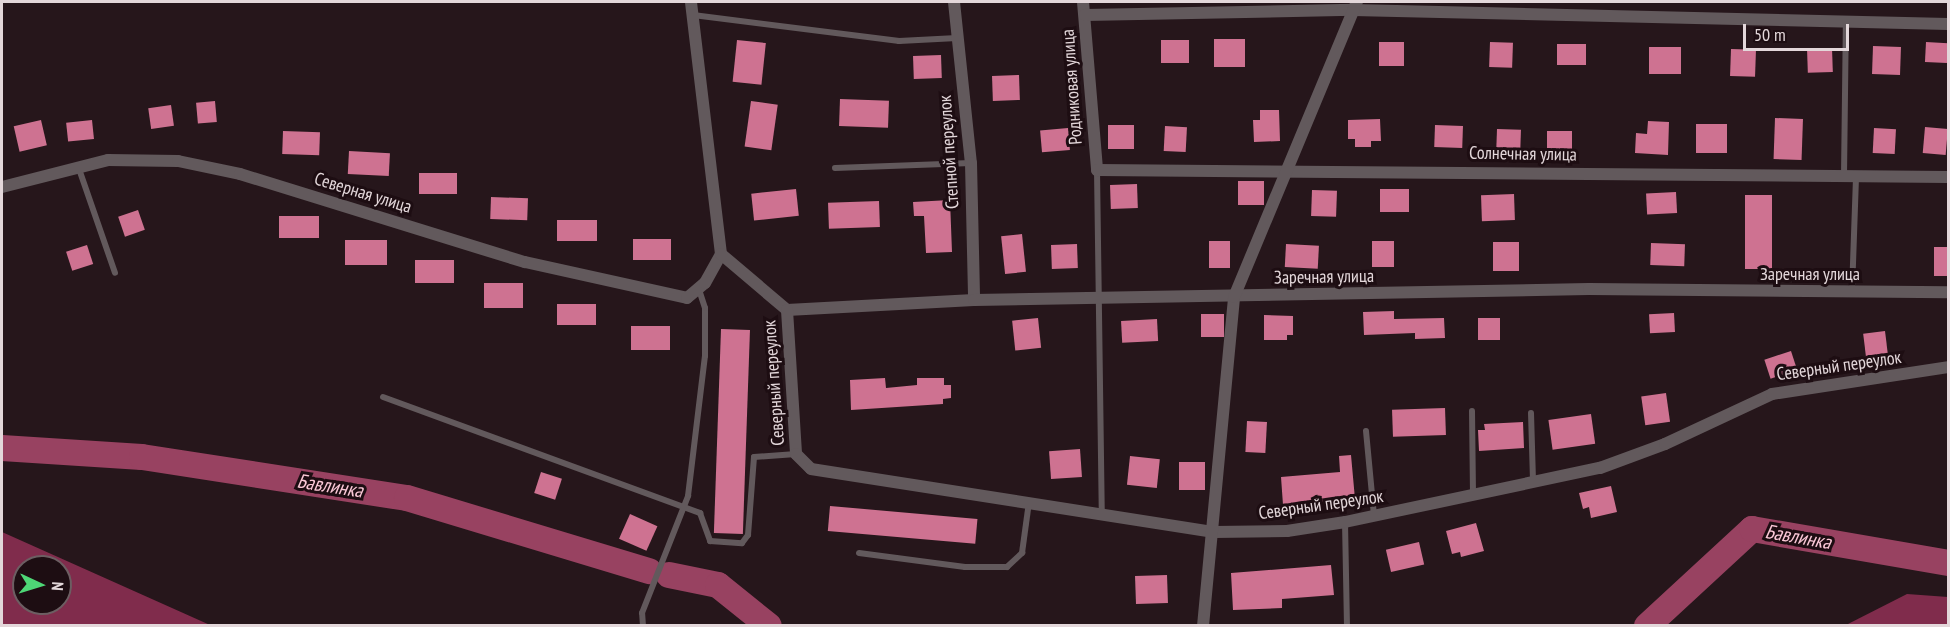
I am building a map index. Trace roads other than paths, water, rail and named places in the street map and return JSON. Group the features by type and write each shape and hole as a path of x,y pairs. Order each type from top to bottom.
{"street":[{"path":"691,2 721,254 702,286"},
{"name":"Степной переулок","path":"954,2 971,164 974,300"},
{"name":"Родниковая улица","path":"1083,2 1097,170"},
{"path":"1203,626 1214,532 1234,297 1290,169 1355,6"},
{"path":"1085,15 1355,6 1846,23 1948,24"},
{"name":"Северная улица","path":"2,187 78,166 145,158 220,170 525,262 677,299 702,286"},
{"name":"Солнечная улица","path":"1097,170 1290,169 1948,177"},
{"path":"721,254 787,310"},
{"name":"Заречная улица","path":"787,310 974,300 1234,297 1589,288 1948,292"},
{"name":"Северный переулок","path":"787,310 796,454 811,469 1029,501 1214,532 1287,531 1345,522 1533,483 1615,464 1772,394 1948,367"}],"lane":[{"path":"693,15 899,41 957,38"},
{"path":"1846,23 1852,292"},
{"path":"835,168 971,164"},
{"path":"78,166 115,273"},
{"path":"1097,170 1102,513"},
{"path":"643,626 642,613 684,508 705,356 705,308 702,286"},
{"path":"384,397 700,513 710,542 742,543 748,535 754,456 796,454"},
{"path":"1472,411 1473,495"},
{"path":"1531,413 1533,483"},
{"path":"1366,431 1374,516"},
{"path":"859,553 965,567 1007,567 1022,553 1029,501"},
{"path":"1345,522 1347,626"}],"waterway":[{"name":"Бавлинка","path":"2,448 142,457 407,498 649,571"},
{"name":"Бавлинка","path":"1647,626 1752,529 1948,563"},
{"name":"Бавлинка","path":"669,575 718,585 769,626"}]}
